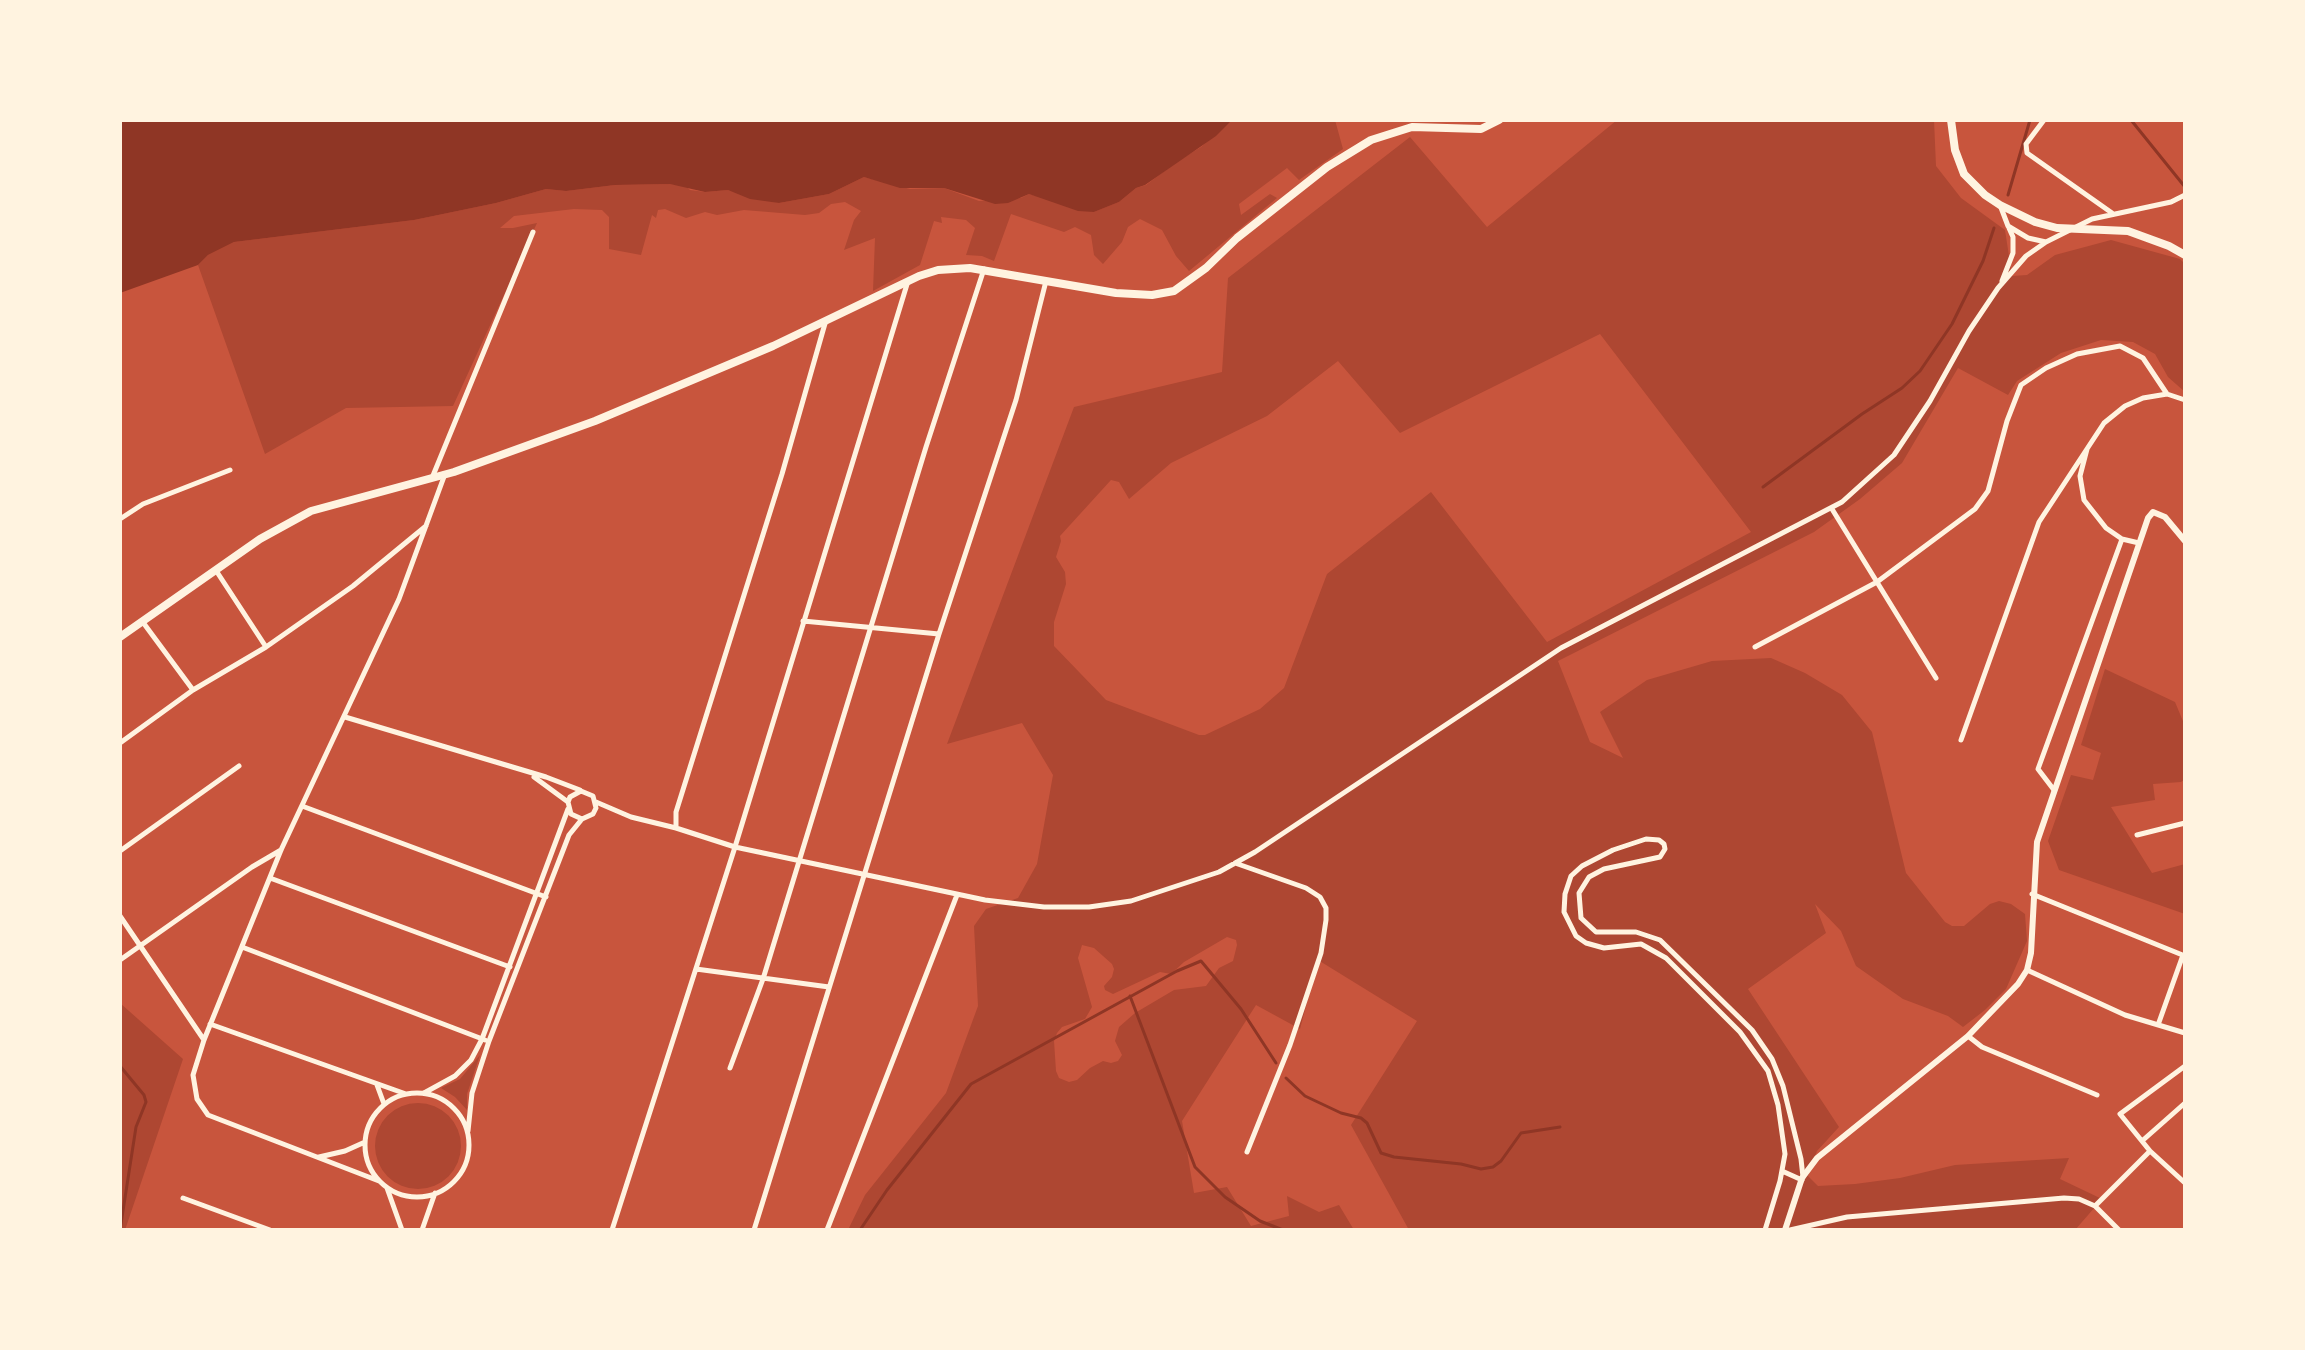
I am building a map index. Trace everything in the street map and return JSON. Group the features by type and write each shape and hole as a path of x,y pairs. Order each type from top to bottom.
{"main road":[{"path":"120,638 217,572 269,533 311,511 445,474 595,421 826,320 908,281 938,270 984,269 1046,281 1138,294 1174,291 1206,268 1237,238 1328,167 1371,140 1412,127 1481,129 1499,120"},
{"path":"1951,120 1954,150 1964,174 1979,190 2000,206 2034,222 2071,231 2128,231 2169,246 2185,255"}],"street":[{"path":"2044,120 2026,144 2027,153 2112,213"},
{"path":"345,717 557,780 588,792 596,802 631,817 735,847 957,895 1044,907 1109,905 1179,888 1235,863 1561,648 1832,509 1894,455 1930,401 1969,331 1998,288 2026,256 2046,242 2112,213 2171,202 2185,195"},
{"path":"1998,288 2013,253 2013,237 2000,206"},
{"path":"2008,226 2028,238 2046,242"},
{"path":"432,478 533,232"},
{"path":"730,1068 763,979 926,447 984,269"},
{"path":"612,1230 735,847 908,281"},
{"path":"754,1230 939,634 1016,400 1046,281"},
{"path":"678,830 676,812 782,474 826,320"},
{"path":"1755,647 1877,582 1975,509 1991,483 2007,421 2020,385 2046,368 2077,354 2120,346 2143,358 2167,394"},
{"path":"1961,740 2038,522 2088,444 2104,423 2125,406 2143,398 2167,394 2185,400"},
{"path":"2088,444 2080,476 2084,500 2106,528 2122,539 2139,543"},
{"path":"120,519 142,504 230,470"},
{"path":"380,1181 208,1115 197,1099 193,1075 210,1024 281,850 399,599 445,474"},
{"path":"1832,509 1936,678"},
{"path":"1785,1230 1802,1179 1817,1158 1968,1036 2018,984 2027,970 2031,953 2032,894 2037,842 2139,543 2153,513 2165,517 2185,541"},
{"path":"120,743 193,690 266,647 353,586 428,525"},
{"path":"2054,790 2038,769 2122,539"},
{"path":"217,572 266,647"},
{"path":"142,621 193,690"},
{"path":"803,621 939,634"},
{"path":"120,851 239,766"},
{"path":"531,774 568,806 571,814 582,819"},
{"path":"424,1093 455,1076 471,1060 482,1039 570,797 581,791"},
{"path":"406,1094 384,1104 372,1117 365,1142 370,1167 386,1186 410,1196 435,1193 450,1185 462,1172 468,1156 472,1093 489,1041 569,835 582,819 593,814 596,802"},
{"path":"302,806 546,897"},
{"path":"2137,835 2185,823"},
{"path":"1765,1230 1782,1171 1784,1141 1778,1105 1768,1071 1750,1043 1689,980 1653,949 1633,943 1604,948 1586,943 1576,936 1564,912 1565,894 1571,876 1582,866 1613,850 1646,839 1659,840 1664,844 1665,849 1660,857 1604,869 1589,877 1582,885 1578,902 1581,918 1596,932 1636,932 1660,940 1752,1030 1772,1059 1783,1086 1801,1159 1802,1179"},
{"path":"120,960 252,867 281,850"},
{"path":"1235,863 1305,888 1320,897 1326,908 1322,953 1290,1045 1247,1152"},
{"path":"270,878 518,969"},
{"path":"2032,894 2184,955 2158,1025"},
{"path":"827,1230 957,895"},
{"path":"120,916 204,1040"},
{"path":"1604,948 1600,939 1607,933"},
{"path":"242,947 489,1041"},
{"path":"696,969 829,987"},
{"path":"2027,970 2125,1015 2185,1033"},
{"path":"210,1024 377,1085 406,1094 424,1093 441,1098 455,1108 468,1131"},
{"path":"1968,1036 1982,1047 2097,1095"},
{"path":"2184,1180 2150,1151 2120,1114 2185,1066"},
{"path":"377,1085 384,1104"},
{"path":"2142,1141 2185,1103"},
{"path":"318,1157 345,1151 365,1142"},
{"path":"2095,1206 2150,1151"},
{"path":"1782,1171 1802,1179"},
{"path":"386,1186 402,1230"},
{"path":"422,1230 435,1193"},
{"path":"183,1198 270,1230"},
{"path":"1790,1230 1847,1217 2064,1198 2079,1199 2095,1206 2120,1230"}],"shaded area":[{"path":"120,120 1232,120 1216,136 1145,185 1136,188 1119,202 1094,212 1078,211 1029,194 1008,203 995,204 944,188 900,188 864,177 829,194 779,203 750,199 728,190 705,192 670,184 615,185 566,191 546,189 496,203 414,220 234,242 208,255 198,265 120,293"},
{"path":"1232,120 1335,120 1343,149 1299,180 1287,168 1239,204 1241,215 1270,194 1277,198 1189,271 1176,256 1162,230 1140,219 1128,227 1122,242 1103,264 1094,255 1091,235 1075,227 1064,232 1011,214 994,261 982,256 966,255 975,228 966,220 941,217 942,223 934,221 920,265 873,291 875,238 844,250 854,220 861,211 845,202 831,204 819,213 805,215 744,210 717,215 705,212 686,218 665,209 658,210 656,218 652,215 641,255 609,249 609,217 602,210 574,209 514,216 500,228 537,223 453,406 346,408 265,454 198,265 208,255 234,242 414,220 496,203 546,189 566,191 615,185 670,184 685,185 690,190 705,192 728,190 779,203 829,194 864,177 910,189 944,188 979,201 1021,198 1029,194 1094,212 1119,202 1136,188 1146,185 1201,147"},
{"path":"1617,120 1934,120 1936,166 1961,198 2005,230 2012,276 2027,275 2055,255 2111,240 2180,259 2185,264 2185,392 2168,377 2155,354 2133,342 2101,340 2061,353 2017,381 2008,395 1958,368 1902,463 1860,499 1814,532 1558,661 1590,742 1623,758 1600,712 1647,680 1712,661 1771,658 1805,673 1842,695 1872,732 1906,873 1945,922 1952,926 1964,926 1990,904 1999,901 2011,904 2025,914 2027,941 2006,989 1985,1010 1963,1027 1948,1016 1903,999 1856,966 1841,931 1815,904 1826,933 1748,989 1839,1127 1817,1151 1808,1176 1818,1186 1900,1178 1955,1165 2069,1158 2060,1179 2102,1199 2075,1230 1409,1230 1351,1125 1417,1021 1318,960 1300,1029 1256,1005 1182,1121 1194,1193 1227,1187 1251,1226 1289,1216 1287,1196 1319,1212 1339,1205 1354,1230 848,1230 865,1195 946,1093 978,1006 974,926 986,909 1018,898 1037,864 1053,775 1022,723 947,744 1074,407 1222,372 1228,278 1410,137 1487,227","holes":["1600,334 1751,532 1547,642 1431,492 1327,574 1284,688 1260,709 1205,735 1199,735 1106,700 1054,646 1054,622 1066,584 1065,572 1056,557 1061,541 1060,536 1111,480 1119,482 1129,499 1171,463 1267,416 1338,361 1400,433","1227,937 1236,940 1233,961 1219,968 1206,986 1174,990 1135,1013 1119,1027 1115,1041 1122,1055 1118,1061 1111,1063 1103,1061 1090,1068 1077,1080 1069,1082 1059,1078 1056,1071 1054,1041 1057,1033 1062,1027 1085,1019 1092,1007 1078,958 1082,945 1094,948 1112,964 1114,969 1112,977 1104,986 1105,990 1113,994 1160,972 1171,974 1184,962"]},
{"path":"2105,669 2175,702 2185,726 2185,779 2181,782 2153,784 2155,800 2111,807 2152,873 2185,864 2185,914 2059,870 2048,841 2071,775 2093,780 2101,753 2081,745"},
{"path":"120,1003 183,1059 125,1230 120,1230"},
{"path":"480,1055 467,1094 467,1110 455,1097 441,1088 460,1079"},
{"path":"418,1103 442,1110 454,1122 461,1146 454,1170 442,1182 418,1189 394,1182 382,1170 375,1146 382,1122 394,1110"}],"waterway":[{"path":"2008,195 2030,120"},
{"path":"2131,120 2185,187"},
{"path":"1763,487 1862,414 1902,388 1920,371 1952,324 1983,261 1994,228"},
{"path":"860,1230 887,1190 971,1084 1177,971 1201,961 1241,1009 1276,1063"},
{"path":"1130,996 1195,1167 1225,1197 1260,1221 1283,1230"},
{"path":"120,1066 144,1095 146,1102 136,1127 120,1230"},
{"path":"1286,1078 1305,1096 1341,1113 1361,1118 1367,1123 1381,1153 1394,1157 1461,1164 1481,1169 1493,1167 1501,1161 1521,1133 1560,1127"}]}
